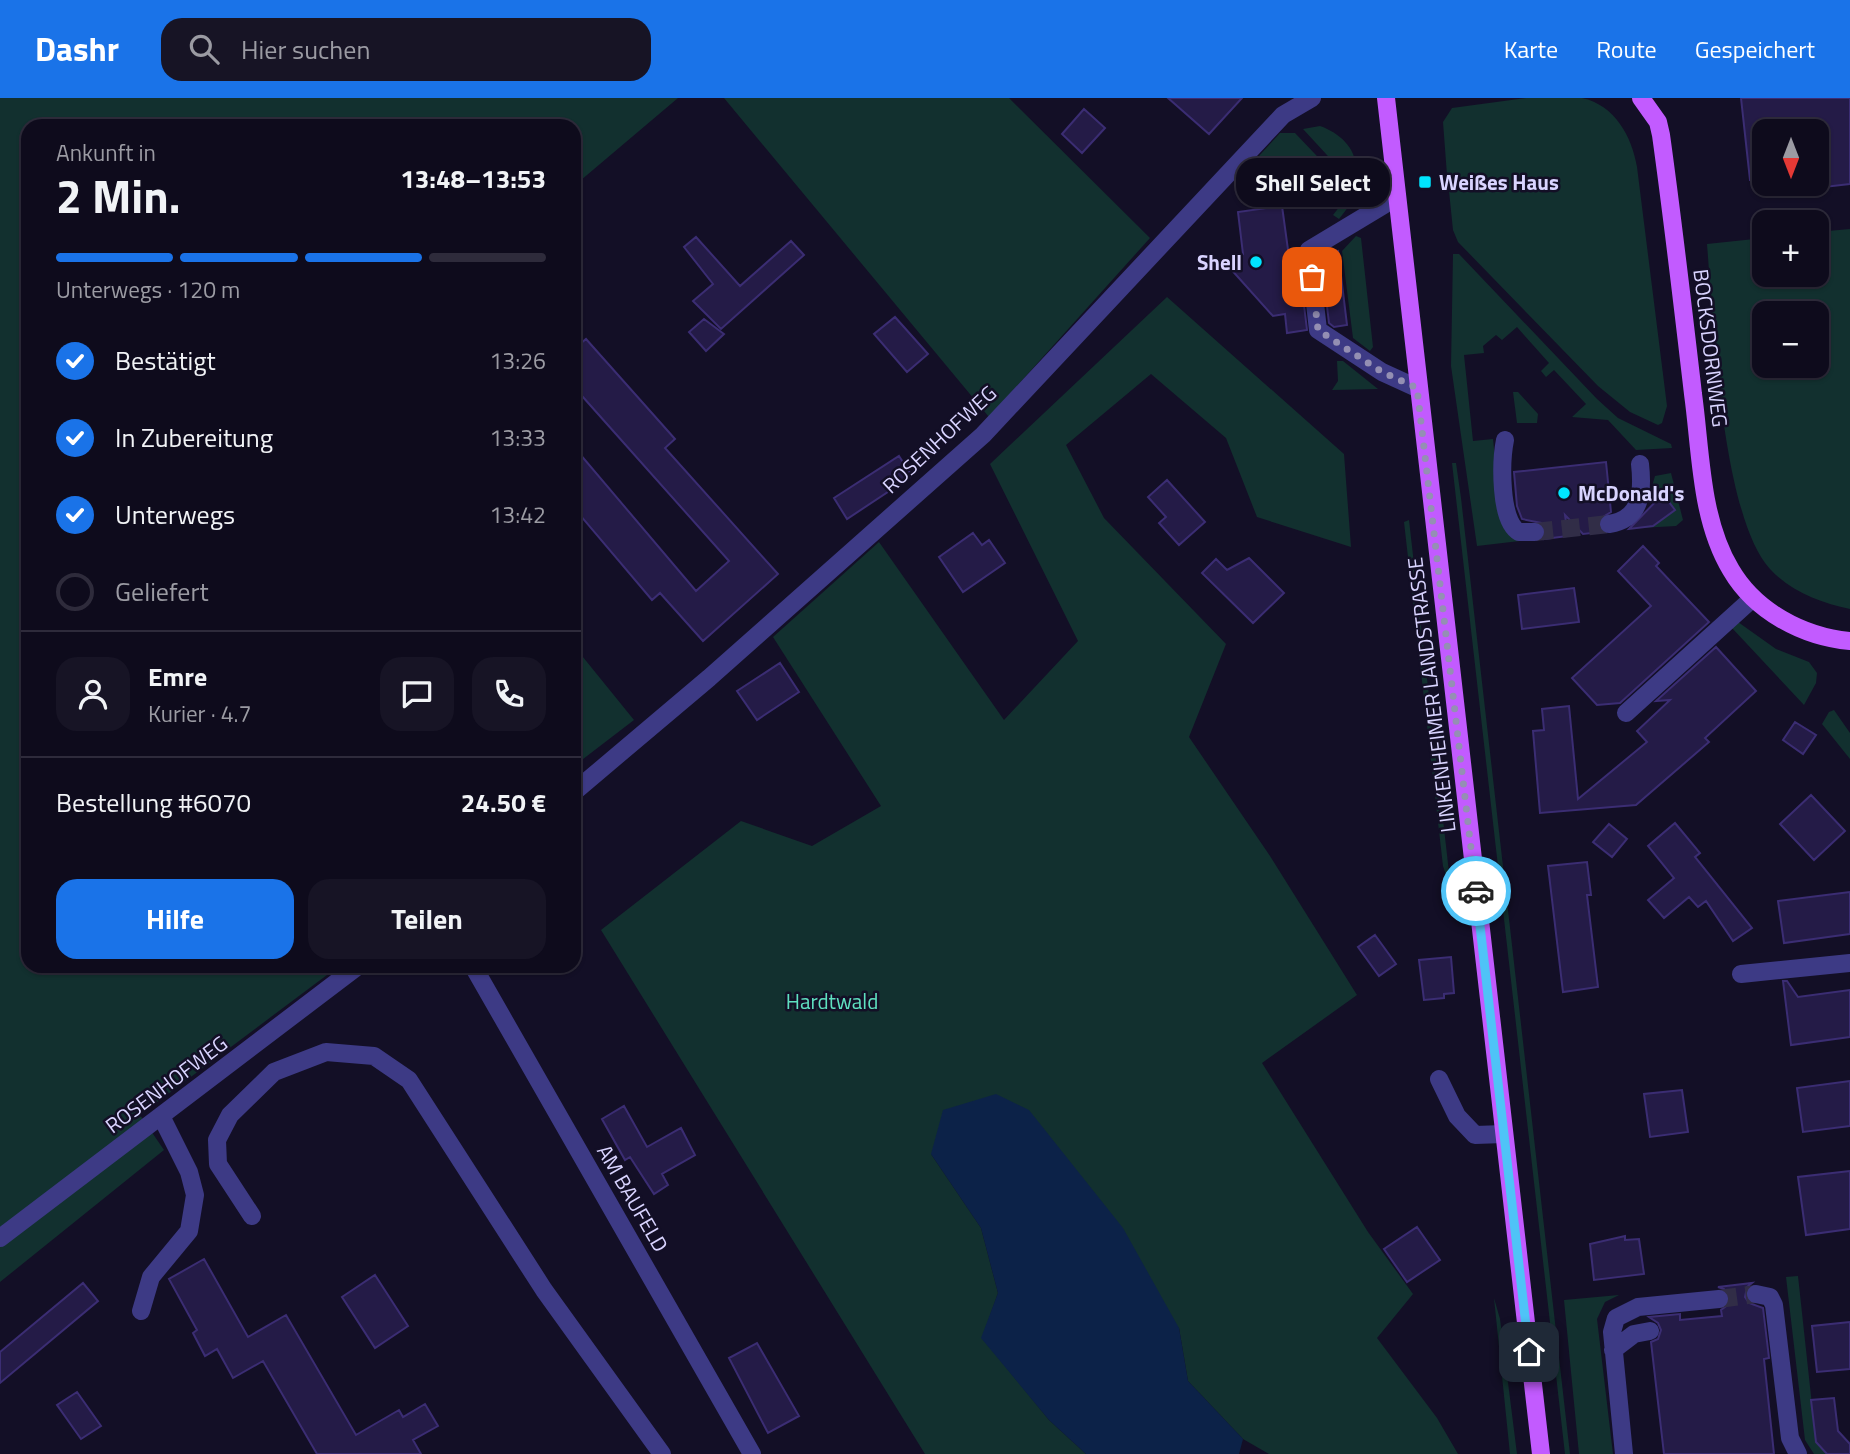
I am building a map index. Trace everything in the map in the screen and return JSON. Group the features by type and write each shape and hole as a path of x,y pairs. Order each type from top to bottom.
{"main road":[{"name":"LINKENHEIMER LANDSTRASSE","path":"1386,98 1417,388 1541,1454"},
{"name":"BOCKSDORNWEG","path":"1641,98 1658,122 1661,135 1705,488 1712,522 1731,570 1753,598 1804,630 1822,637 1850,640"}],"street":[{"name":"ROSENHOFWEG","path":"581,786 709,678 983,435 1283,114 1312,98"},
{"path":"1397,197 1309,250 1318,330 1382,372 1417,388"},
{"path":"1505,440 1502,457 1507,518 1519,532 1535,532"},
{"path":"1609,524 1623,520 1639,505 1643,494 1640,464"},
{"path":"1626,713 1753,598"},
{"path":"1741,974 1850,963"},
{"name":"ROSENHOFWEG","path":"0,1238 349,973"},
{"name":"AM BAUFELD","path":"476,973 752,1454"},
{"path":"252,1216 218,1164 217,1140 230,1115 274,1072 326,1052 374,1056 409,1080 544,1290 662,1454"},
{"path":"1439,1079 1457,1116 1475,1135 1504,1134"},
{"path":"141,1311 151,1277 190,1231 195,1195 190,1172 161,1116"},
{"path":"1756,1294 1770,1297 1774,1305 1790,1438 1798,1454"},
{"path":"1624,1454 1613,1350 1612,1332 1616,1318 1638,1307 1719,1299"},
{"path":"1613,1350 1634,1334 1650,1331"},
{"path":"1769,1358 1783,1382"}],"green space":[{"path":"0,98 678,98 581,180 581,119 21,119 21,973 330,973 140,1115 164,1150 0,1282"},
{"path":"724,98 1009,98 1150,238 989,417"},
{"path":"1526,98 1582,98 1594,102 1613,115 1631,145 1637,167 1667,406 1662,423 1658,425 1630,412 1598,386 1458,242 1453,230 1449,191 1455,190 1453,175 1447,175 1443,122 1452,108"},
{"path":"1320,126 1336,134 1349,146 1355,161 1354,179 1350,180 1303,129"},
{"path":"1280,133 1295,133 1356,197 1339,219 1333,215 1344,201 1325,183 1312,195 1306,159 1248,168"},
{"path":"1850,229 1850,609 1817,600 1787,584 1770,569 1754,543 1741,507 1723,415 1707,244 1752,239 1752,287 1829,287 1829,231"},
{"path":"1356,236 1361,238 1373,347 1370,351 1353,338 1342,251"},
{"path":"1453,254 1459,254 1618,418 1671,444 1672,448 1636,450 1608,420 1572,417 1586,404 1554,370 1546,377 1541,371 1549,363 1517,327 1502,340 1496,335 1483,346 1484,353 1464,355 1473,441 1493,439 1501,516 1536,539 1477,546 1451,366"},
{"name":"Hardtwald","path":"1167,297 1344,454 1351,547 1257,517 1226,438 1151,374 1066,445 1104,518 1226,644 1189,737 1270,856 1357,995 1262,1063 1368,1232 1413,1294 1377,1338 1437,1418 1458,1454 1269,1454 1243,1439 1188,1381 1179,1328 931,1154 981,1228 998,1293 982,1338 1049,1420 1086,1454 925,1454 601,930 741,821 812,846 881,806 773,637 879,542 1004,720 1078,641 990,464"},
{"path":"1337,361 1343,361 1378,389 1332,390 1338,381"},
{"path":"1513,392 1518,392 1538,414 1537,423 1517,423"},
{"path":"1452,463 1456,463 1461,498 1570,1454 1565,1454"},
{"path":"1671,473 1683,520 1676,526 1640,528 1659,522 1674,510 1652,486 1655,476"},
{"path":"1409,520 1451,890 1443,866 1404,522"},
{"path":"1738,622 1776,649 1809,662 1817,673 1816,683 1804,705 1732,628"},
{"path":"581,655 634,720 581,761"},
{"path":"1834,710 1850,733 1850,759 1822,724 1829,712"},
{"path":"1798,1276 1816,1442 1827,1454 1814,1454 1805,1440 1786,1277"},
{"path":"1619,1295 1605,1302 1597,1319 1613,1454 1579,1454 1564,1300"},
{"path":"1494,1298 1500,1319 1517,1454 1510,1454"}],"water":[{"path":"996,1094 1029,1110 1123,1228 1179,1328 1188,1381 1243,1439 1239,1454 1086,1454 1049,1420 981,1338 998,1293 981,1228 931,1154 943,1110"}],"building":[{"path":"1168,98 1242,98 1209,134"},
{"path":"1741,98 1850,98 1850,184 1829,186 1829,119 1752,119 1750,180"},
{"path":"1084,109 1105,128 1082,153 1062,134"},
{"name":"Shell","path":"1282,206 1289,257 1298,256 1307,330 1287,333 1285,314 1273,316 1229,267 1243,254 1238,212"},
{"path":"696,237 740,286 791,241 804,255 721,329 693,301 713,284 684,247"},
{"path":"1338,251 1347,325 1334,327 1329,323 1321,256"},
{"path":"895,317 928,354 907,372 874,334"},
{"path":"704,319 724,334 706,351 689,332"},
{"path":"586,339 675,439 665,448 778,574 703,641 660,593 652,600 581,516 581,455 696,591 729,561 581,395 581,343"},
{"path":"899,456 912,476 847,519 834,498"},
{"name":"McDonald's","path":"1606,462 1611,512 1598,520 1601,532 1583,534 1565,515 1568,536 1544,539 1546,531 1541,523 1522,519 1517,506 1514,472"},
{"path":"1167,480 1205,522 1179,545 1159,523 1166,517 1148,497"},
{"path":"1663,494 1675,510 1653,526 1629,529"},
{"path":"973,533 982,545 989,540 1005,563 963,592 939,557"},
{"path":"1643,546 1659,563 1656,566 1709,622 1620,703 1597,705 1572,678 1651,606 1618,571"},
{"path":"1249,558 1284,593 1253,623 1202,573 1216,559 1227,570"},
{"path":"1574,588 1579,622 1522,629 1518,595"},
{"path":"1716,647 1756,691 1705,738 1709,742 1636,805 1540,813 1533,731 1544,730 1542,709 1569,706 1578,799 1647,742 1637,731 1670,700 1656,701"},
{"path":"780,663 799,692 757,720 737,691"},
{"path":"1795,722 1816,735 1803,754 1783,740"},
{"path":"1811,795 1845,831 1814,860 1780,824"},
{"path":"1675,823 1700,853 1695,857 1752,928 1733,941 1706,901 1698,907 1689,897 1664,918 1648,900 1674,878 1648,846"},
{"path":"1609,824 1627,839 1612,857 1593,842"},
{"path":"1587,862 1591,895 1587,895 1598,987 1563,992 1548,866"},
{"path":"1850,892 1850,934 1784,943 1778,901"},
{"path":"1375,935 1396,964 1379,976 1358,947"},
{"path":"1451,957 1454,993 1444,994 1444,998 1424,1000 1419,960"},
{"path":"1783,981 1787,981 1798,997 1850,990 1850,1037 1791,1045"},
{"path":"1850,1081 1850,1126 1803,1132 1797,1088"},
{"path":"1682,1090 1688,1132 1650,1137 1644,1094"},
{"path":"624,1106 647,1147 681,1128 695,1155 662,1174 668,1185 654,1194 630,1157 625,1160 602,1119"},
{"path":"1850,1171 1850,1229 1806,1235 1798,1177"},
{"path":"1417,1227 1440,1260 1407,1282 1384,1249"},
{"path":"1625,1236 1625,1240 1639,1239 1644,1274 1594,1280 1590,1244"},
{"path":"204,1259 248,1337 286,1315 356,1435 399,1410 403,1417 425,1404 438,1426 413,1440 421,1454 317,1454 263,1361 233,1378 217,1349 205,1356 193,1333 197,1330 169,1279"},
{"path":"375,1275 408,1326 375,1348 342,1297"},
{"path":"83,1283 98,1301 0,1383 0,1352"},
{"path":"1752,1283 1747,1287 1745,1297 1749,1303 1763,1308 1769,1358 1764,1359 1774,1454 1664,1454 1651,1342 1658,1339 1661,1330 1658,1323 1649,1317 1680,1314 1680,1320 1722,1316 1721,1310 1729,1304 1730,1297 1724,1289 1718,1287"},
{"path":"1850,1322 1850,1369 1817,1372 1812,1326"},
{"path":"757,1343 799,1416 768,1433 729,1358"},
{"path":"77,1392 101,1426 81,1439 57,1405"},
{"path":"1834,1398 1838,1431 1850,1444 1850,1454 1827,1454 1816,1442 1811,1400"}],"tunnel":[{"path":"1535,532 1609,524"},
{"path":"1719,1299 1756,1294"}],"way so far":[{"path":"1312,277 1318,330 1382,372 1417,388 1476,891"}],"place":[{"name":"Weißes Haus","path":"1425,182"},
{"name":"Shell","path":"1256,262"},
{"name":"Shell Select","path":"1312,277"},
{"name":"McDonald's","path":"1564,493"}],"route":[{"path":"1476,891 1529,1352"}]}
